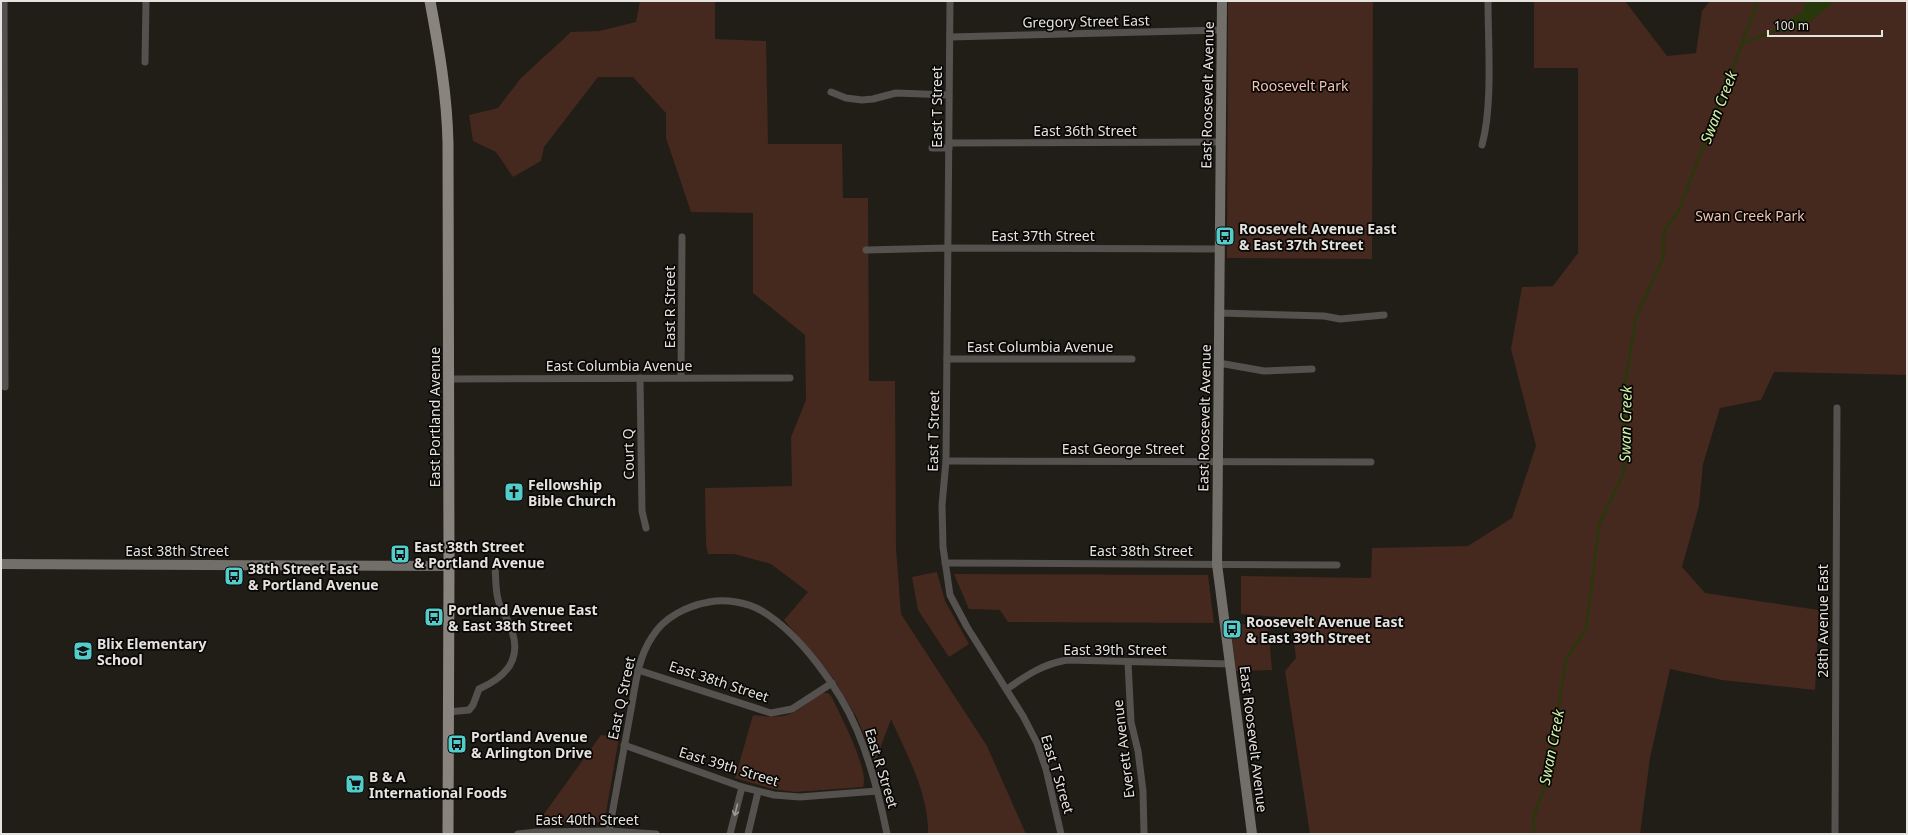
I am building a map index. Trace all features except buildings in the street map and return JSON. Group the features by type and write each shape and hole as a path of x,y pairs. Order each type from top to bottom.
{"main road":[{"name":"East Portland Avenue","path":"430,1 447,107 450,566 448,834"}],"street":[{"path":"4,1 3,152 5,387"},
{"path":"145,62 146,1"},
{"name":"East T Street","path":"950,1 946,461 942,505 947,585 953,603 1007,690 1037,743 1046,769 1061,834"},
{"name":"East Roosevelt Avenue","path":"1222,1 1217,564 1252,834"},
{"path":"1482,145 1485,132 1488,82 1488,1"},
{"name":"Gregory Street East","path":"950,37 1222,30"},
{"path":"831,92 846,98 862,100 873,99 896,93 949,95"},
{"name":"East 36th Street","path":"932,148 949,146 1221,142"},
{"name":"East R Street","path":"681,378 682,237"},
{"name":"East 37th Street","path":"866,250 948,248 1220,249"},
{"path":"1219,313 1324,316 1340,319 1384,315"},
{"name":"East Columbia Avenue","path":"947,359 1132,359"},
{"path":"1219,363 1264,371 1312,369"},
{"name":"Court Q","path":"640,378 642,511 646,528"},
{"name":"East Columbia Avenue","path":"448,379 790,378"},
{"name":"28th Avenue East","path":"1835,834 1837,408"},
{"name":"East George Street","path":"946,461 1371,462"},
{"name":"East 38th Street","path":"945,563 1337,565"},
{"name":"East 38th Street","path":"1,564 450,566"},
{"path":"448,712 469,710 473,705 479,689 499,679 508,669 512,660 514,652 513,633 499,603 496,590 495,566"},
{"name":"East R Street","path":"729,601 761,611 778,623 810,656 832,683 857,728 869,762 887,834"},
{"name":"East Q Street","path":"609,831 638,670 643,652 652,636 676,614 701,603 729,601"},
{"name":"East 39th Street","path":"1007,690 1031,672 1055,662 1067,660 1230,664"},
{"name":"Everett Avenue","path":"1128,662 1131,722 1138,751 1143,791 1144,834"},
{"name":"East 38th Street","path":"638,670 771,713 792,710 832,683"},
{"name":"East 39th Street","path":"624,745 758,792 792,797 877,791"},
{"path":"730,834 742,787"},
{"path":"748,834 758,792"},
{"name":"East 40th Street","path":"518,834 609,831 656,834"}],"green space":[{"path":"640,1 715,1 715,39 766,41 768,144 842,144 843,198 868,198 869,381 895,381 896,548 901,614 987,746 1026,834 928,834 925,804 921,790 916,775 891,719 875,762 857,718 833,678 784,620 808,592 771,564 734,554 708,554 706,544 705,488 792,486 791,437 806,400 805,335 753,293 753,213 691,212 666,138 666,113 633,77 598,77 544,147 541,161 513,177 496,152 473,141 469,115 498,108 521,78 571,32 599,31 636,22"},
{"name":"Roosevelt Park","path":"1228,1 1373,1 1372,259 1227,258"},
{"name":"Swan Creek Park","path":"1534,1 1625,1 1667,56 1696,53 1702,11 1710,1 1907,1 1907,375 1774,372 1761,400 1720,408 1703,464 1699,506 1682,567 1705,593 1819,610 1815,690 1722,680 1670,669 1650,758 1640,834 1310,834 1285,671 1296,658 1291,618 1241,614 1241,576 1371,578 1372,548 1468,546 1512,518 1536,446 1511,349 1522,287 1553,286 1578,253 1578,68 1534,68"},
{"path":"937,572 945,601 969,644 949,657 918,610 912,577"},
{"path":"954,574 1208,575 1214,623 1008,622 1000,610 969,609"},
{"path":"1230,624 1268,624 1272,670 1236,671"},
{"path":"821,693 828,693 831,696 853,742 862,768 864,779 863,787 795,792 773,789 735,778 753,715 775,717 790,714 797,711"},
{"path":"601,735 619,737 605,819 603,822 536,825"}],"shaded area":[{"path":"1807,1 1834,1 1815,18 1799,28 1783,32 1775,31 1776,28 1802,12"}],"waterway":[{"name":"Swan Creek","path":"1535,834 1533,818 1547,781 1566,659 1586,629 1599,525 1624,472 1623,397 1636,317 1663,258 1664,231 1679,210 1758,1"},
{"path":"1742,43 1775,31"}],"place":[{"name":"Roosevelt Avenue East & East 37th Street","path":"1225,236"},
{"name":"Fellowship Bible Church","path":"514,492"},
{"name":"East 38th Street & Portland Avenue","path":"400,554"},
{"name":"38th Street East & Portland Avenue","path":"234,576"},
{"name":"Portland Avenue East & East 38th Street","path":"434,617"},
{"name":"Roosevelt Avenue East & East 39th Street","path":"1232,629"},
{"name":"Blix Elementary School","path":"83,651"},
{"name":"Portland Avenue & Arlington Drive","path":"457,744"},
{"name":"B & A International Foods","path":"355,784"}]}
